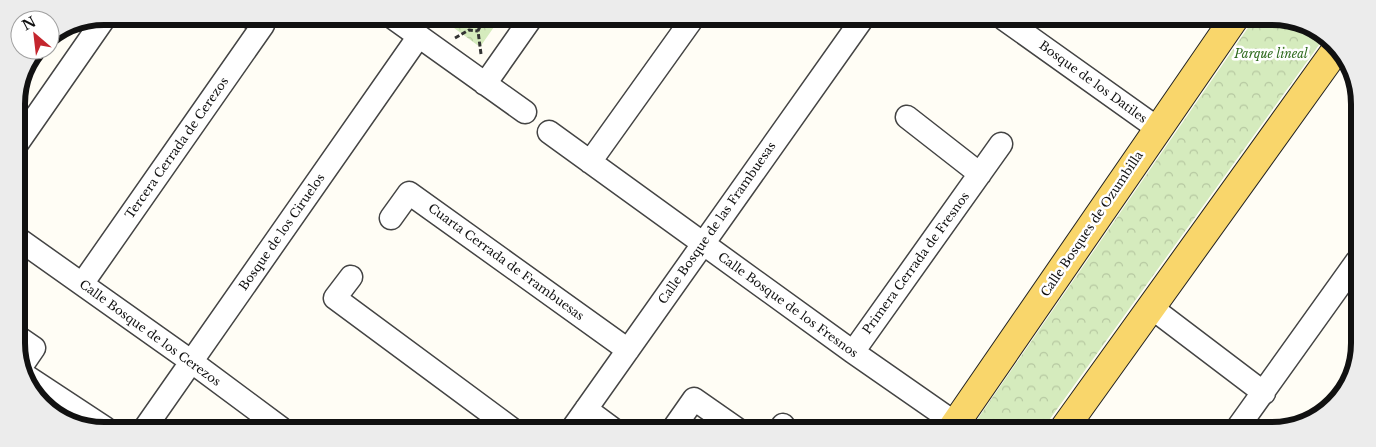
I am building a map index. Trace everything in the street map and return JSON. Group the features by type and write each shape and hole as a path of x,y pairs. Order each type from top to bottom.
{"main road":[{"name":"Calle Bosques de Ozumbilla","path":"956,422 1157,128 1230,25"},
{"path":"1069,422 1333,54"}],"street":[{"name":"Tercera Cerrada de Cerezos","path":"82,284 263,25"},
{"path":"403,25 525,112"},
{"path":"486,84 527,25"},
{"path":"590,162 688,25"},
{"name":"Calle Bosque de las Frambuesas","path":"577,422 858,25"},
{"name":"Bosque de los Datiles","path":"1012,25 1157,128"},
{"path":"25,132 99,26"},
{"name":"Bosque de los Ciruelos","path":"149,422 419,36"},
{"path":"907,117 980,174"},
{"name":"Calle Bosque de los Fresnos","path":"549,132 853,352 946,422"},
{"name":"Primera Cerrada de Fresnos","path":"853,352 1001,144"},
{"name":"Cuarta Cerrada de Frambuesas","path":"391,218 409,193 628,350"},
{"name":"Calle Bosque de los Cerezos","path":"25,244 273,422"},
{"path":"1242,422 1351,270"},
{"path":"351,277 335,298 503,422"},
{"path":"1152,308 1264,393"},
{"path":"25,342 34,348 27,359"},
{"path":"37,383 93,421"},
{"path":"678,422 694,399 728,422"},
{"path":"586,409 604,422"}],"green space":[{"path":"450,25 495,25 480,47"},
{"name":"Parque lineal","path":"1250,25 1272,25 1292,28 1302,31 1321,42 1048,422 976,422"}]}
